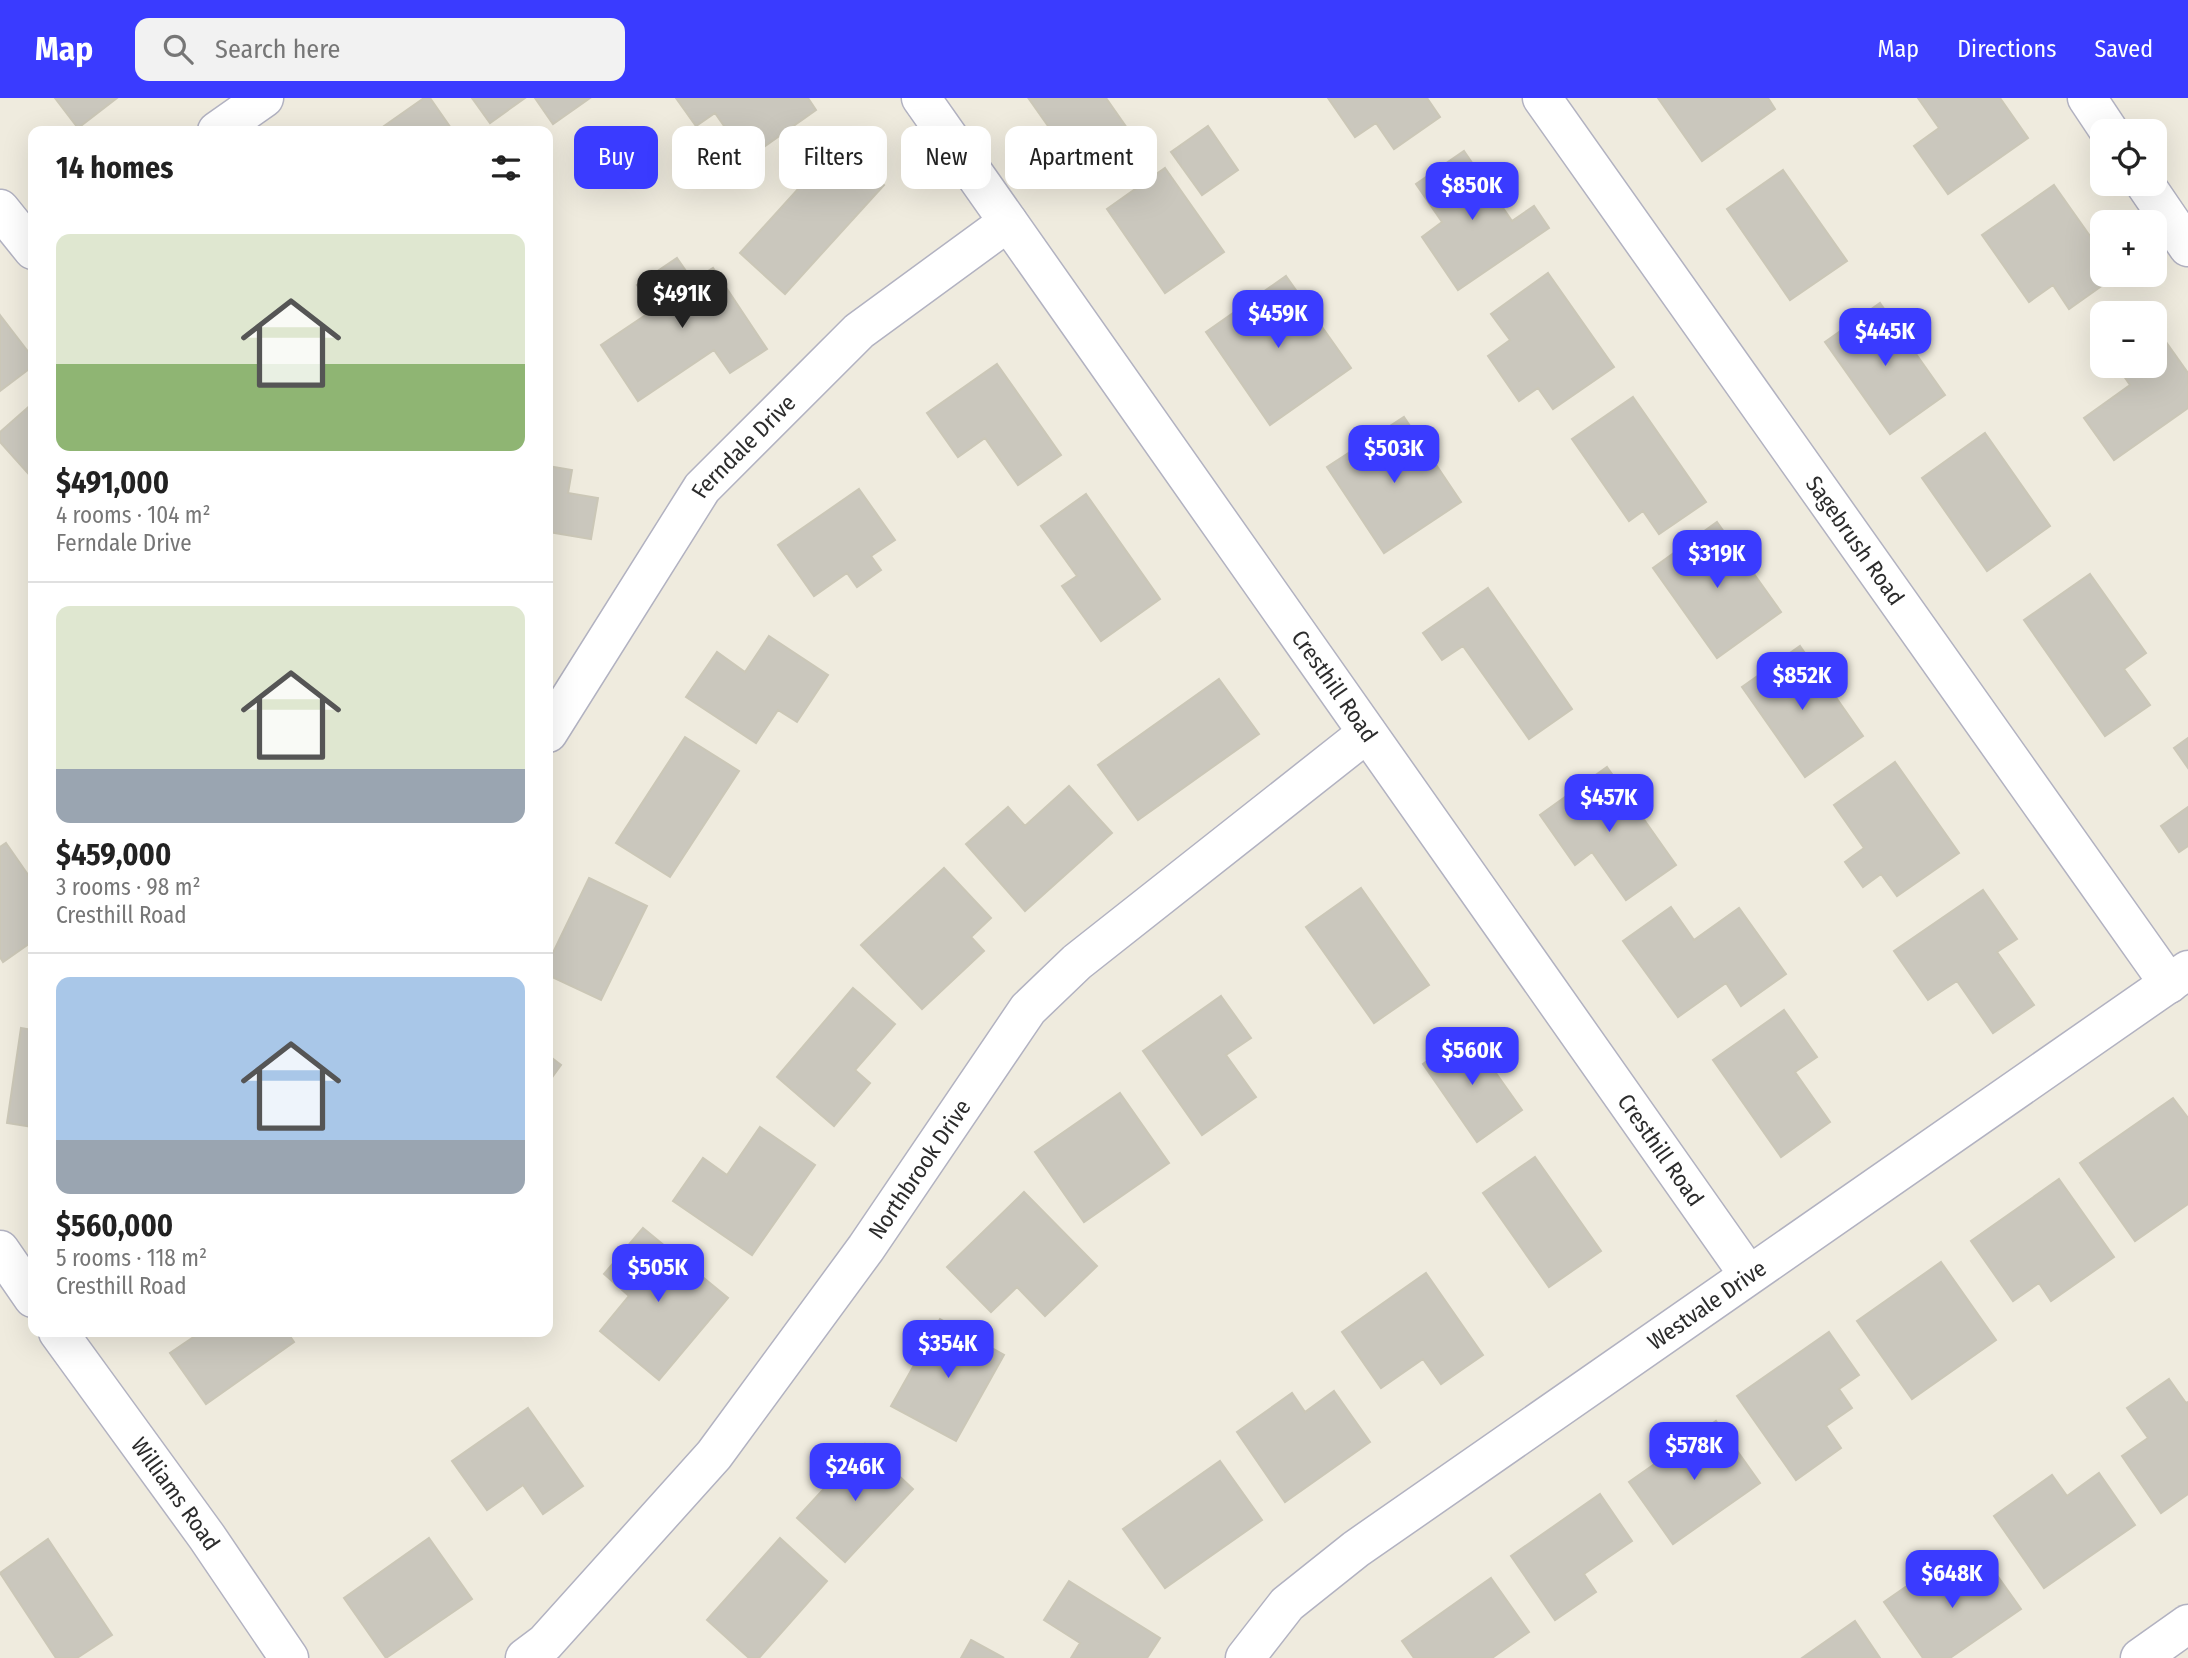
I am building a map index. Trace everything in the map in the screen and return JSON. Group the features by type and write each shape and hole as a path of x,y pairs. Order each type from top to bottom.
{"street":[{"path":"224,126 264,98"},
{"name":"Cresthill Road","path":"921,98 1748,1274"},
{"name":"Sagebrush Road","path":"1542,98 2179,977"},
{"path":"2087,98 2101,119"},
{"path":"2153,196 2188,247"},
{"path":"0,209 28,244"},
{"name":"Ferndale Drive","path":"553,715 702,488 859,331 1008,222"},
{"name":"Northbrook Drive","path":"525,1658 545,1643 713,1455 866,1248 1028,1009 1077,962 1367,733"},
{"name":"Westvale Drive","path":"1244,1658 1287,1604 1356,1549 2179,977"},
{"path":"0,1250 28,1291"},
{"name":"Williams Road","path":"62,1337 207,1537 289,1658"},
{"path":"2140,1658 2188,1624"}],"building":[{"path":"55,98 117,98 81,126 76,126"},
{"path":"424,98 430,98 450,126 384,126"},
{"path":"472,98 525,98 490,123"},
{"path":"535,98 590,98 553,124"},
{"path":"676,98 808,98 816,110 793,126 779,126 779,136 765,146 765,126 724,126 715,113 696,126"},
{"path":"1106,98 1126,126 1048,126 1029,99"},
{"path":"1328,98 1427,98 1440,117 1394,149 1376,123 1355,137"},
{"path":"1658,98 1768,98 1775,109 1702,161"},
{"path":"1918,98 2000,98 2028,138 1948,194 1914,146 1939,128"},
{"path":"1208,126 1238,170 1202,195 1171,152"},
{"path":"1464,151 1512,221 1534,206 1549,228 1458,290 1422,237 1442,222 1416,184"},
{"path":"1165,168 1224,252 1165,293 1107,209 1135,189 1157,189 1157,174"},
{"path":"1783,170 1847,261 1790,300 1727,209"},
{"path":"2054,185 2090,236 2090,287 2100,287 2069,309 2053,285 2029,302 1982,235"},
{"path":"798,189 880,189 785,294 740,253"},
{"path":"677,258 693,281 713,268 767,349 730,373 714,350 638,401 601,345 653,310 637,285"},
{"path":"1548,273 1614,367 1553,409 1538,388 1519,401 1488,356 1510,340 1491,314"},
{"path":"1286,276 1351,368 1270,425 1206,332"},
{"path":"1880,303 1945,395 1890,434 1825,342"},
{"path":"0,315 28,351 28,370 0,391"},
{"path":"2167,343 2188,373 2188,408 2114,460 2084,418 2130,385 2125,378 2167,378"},
{"path":"997,364 1061,455 1018,485 985,438 958,457 927,413"},
{"path":"1633,397 1706,502 1659,534 1643,511 1629,521 1572,439"},
{"path":"28,407 28,473 0,442 0,432"},
{"path":"1404,417 1461,502 1384,553 1327,467"},
{"path":"1985,433 2050,526 1987,571 1922,478"},
{"path":"553,467 572,470 568,493 598,498 591,539 553,533"},
{"path":"859,489 895,540 871,556 881,570 857,587 847,573 814,596 778,545"},
{"path":"1086,494 1160,599 1101,641 1062,586 1077,576 1041,526"},
{"path":"1717,522 1781,612 1717,658 1653,568"},
{"path":"2090,574 2146,653 2124,669 2150,705 2105,736 2024,620"},
{"path":"1488,588 1572,709 1529,739 1463,646 1442,660 1423,633"},
{"path":"769,636 828,675 797,722 778,710 756,743 686,697 717,652 745,672"},
{"path":"1800,646 1863,736 1805,777 1742,687"},
{"path":"1219,679 1259,734 1138,820 1098,765"},
{"path":"685,737 739,771 670,877 616,843"},
{"path":"2188,738 2188,768 2174,748"},
{"path":"1895,762 1959,853 1897,896 1881,874 1863,887 1845,862 1864,848 1834,805"},
{"path":"1607,767 1676,865 1626,900 1592,852 1575,865 1540,815"},
{"path":"1069,786 1112,833 1025,911 966,844 1008,807 1025,826"},
{"path":"2188,807 2188,846 2179,852 2161,826"},
{"path":"6,843 28,875 28,944 3,962 0,957 0,847"},
{"path":"944,868 991,918 971,937 984,951 922,1009 861,945"},
{"path":"589,878 647,906 601,1000 553,977 553,953"},
{"path":"1361,888 1429,985 1374,1023 1306,927"},
{"path":"1983,890 2017,939 1997,952 2034,1005 1993,1033 1957,981 1928,1000 1894,951"},
{"path":"1671,907 1694,940 1739,908 1786,974 1741,1006 1726,983 1678,1017 1623,941"},
{"path":"853,988 895,1024 855,1070 870,1083 834,1126 777,1077"},
{"path":"1221,996 1251,1038 1226,1055 1256,1097 1202,1135 1143,1051"},
{"path":"1784,1010 1817,1057 1795,1072 1830,1122 1781,1157 1713,1060"},
{"path":"21,1028 28,1029 28,1126 7,1123"},
{"path":"1467,1032 1522,1110 1477,1142 1423,1064"},
{"path":"553,1059 561,1065 553,1076"},
{"path":"1120,1093 1169,1163 1084,1222 1035,1152"},
{"path":"2173,1098 2188,1118 2188,1204 2135,1241 2080,1163"},
{"path":"760,1127 815,1165 752,1255 673,1201 703,1158 727,1175"},
{"path":"1535,1157 1601,1251 1549,1287 1483,1193"},
{"path":"2059,1179 2114,1257 2051,1301 2039,1283 2013,1301 1971,1241"},
{"path":"1024,1192 1097,1266 1045,1316 1017,1287 991,1312 947,1267"},
{"path":"643,1228 728,1298 659,1380 600,1331 629,1296 604,1274"},
{"path":"1941,1262 1996,1340 1912,1399 1857,1321"},
{"path":"1426,1273 1483,1355 1441,1384 1423,1359 1381,1388 1342,1332"},
{"path":"940,1319 1004,1355 956,1441 891,1406"},
{"path":"1829,1332 1859,1375 1839,1389 1852,1408 1826,1426 1841,1448 1796,1480 1737,1396"},
{"path":"194,1337 290,1337 294,1342 206,1404 170,1353"},
{"path":"2169,1379 2186,1403 2188,1402 2188,1494 2161,1513 2122,1456 2148,1438 2127,1408"},
{"path":"1334,1391 1370,1442 1285,1502 1237,1432 1292,1393 1305,1412"},
{"path":"528,1408 583,1486 543,1514 523,1485 487,1510 452,1461"},
{"path":"1716,1421 1760,1483 1673,1544 1629,1482"},
{"path":"865,1444 913,1489 845,1562 797,1518"},
{"path":"1220,1461 1262,1520 1165,1588 1123,1529"},
{"path":"2099,1473 2135,1525 2044,1588 1994,1516 2052,1475 2067,1496"},
{"path":"1600,1494 1632,1541 1584,1574 1596,1592 1555,1620 1511,1556"},
{"path":"429,1538 472,1599 386,1658 344,1598"},
{"path":"780,1538 827,1581 759,1658 749,1658 707,1620"},
{"path":"48,1539 112,1635 77,1658 56,1658 0,1573"},
{"path":"1984,1557 2021,1609 1950,1658 1923,1658 1884,1602 1933,1568 1944,1585"},
{"path":"1491,1578 1529,1632 1492,1658 1414,1658 1402,1641"},
{"path":"1069,1581 1160,1638 1147,1658 1071,1658 1080,1643 1044,1620"},
{"path":"1855,1621 1880,1658 1802,1658"},
{"path":"971,1640 1004,1658 961,1658"}]}
